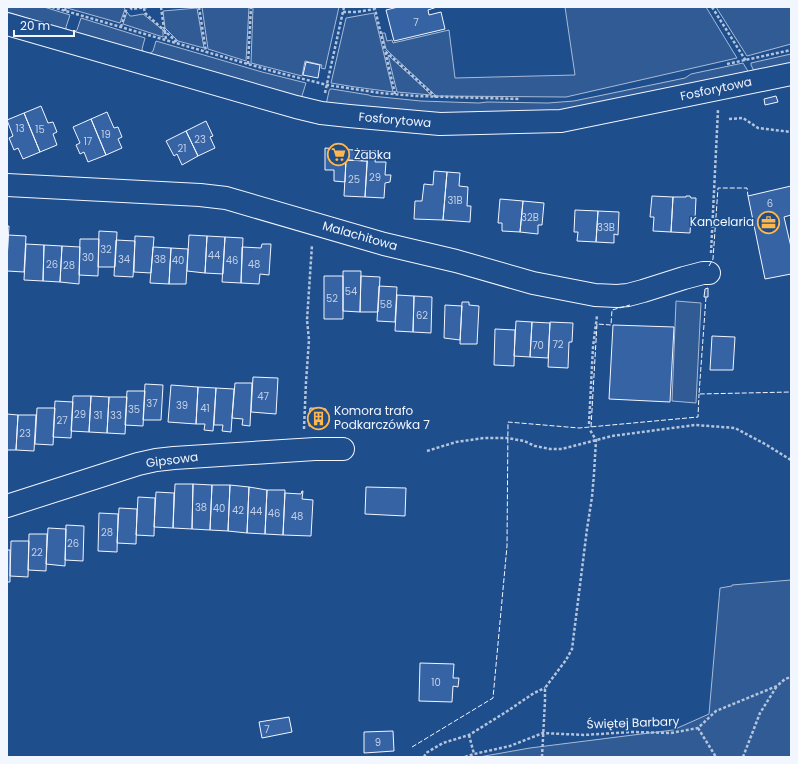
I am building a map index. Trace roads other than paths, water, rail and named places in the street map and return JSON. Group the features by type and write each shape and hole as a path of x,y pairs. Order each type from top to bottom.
{"street":[{"name":"Fosforytowa","path":"7,24 296,107 321,113 403,122 440,124 561,121 791,74"},
{"name":"Malachitowa","path":"7,186 200,195 226,198 384,244 456,261 533,283 599,295 617,296 634,293 706,273"},
{"name":"Gipsowa","path":"7,506 138,464 156,460 329,448 343,449"}],"place":[{"name":"Żabka","path":"338,155"},
{"name":"Kancelaria","path":"769,222"},
{"name":"Komora trafo Podkarczówka 7","path":"318,418"}]}
